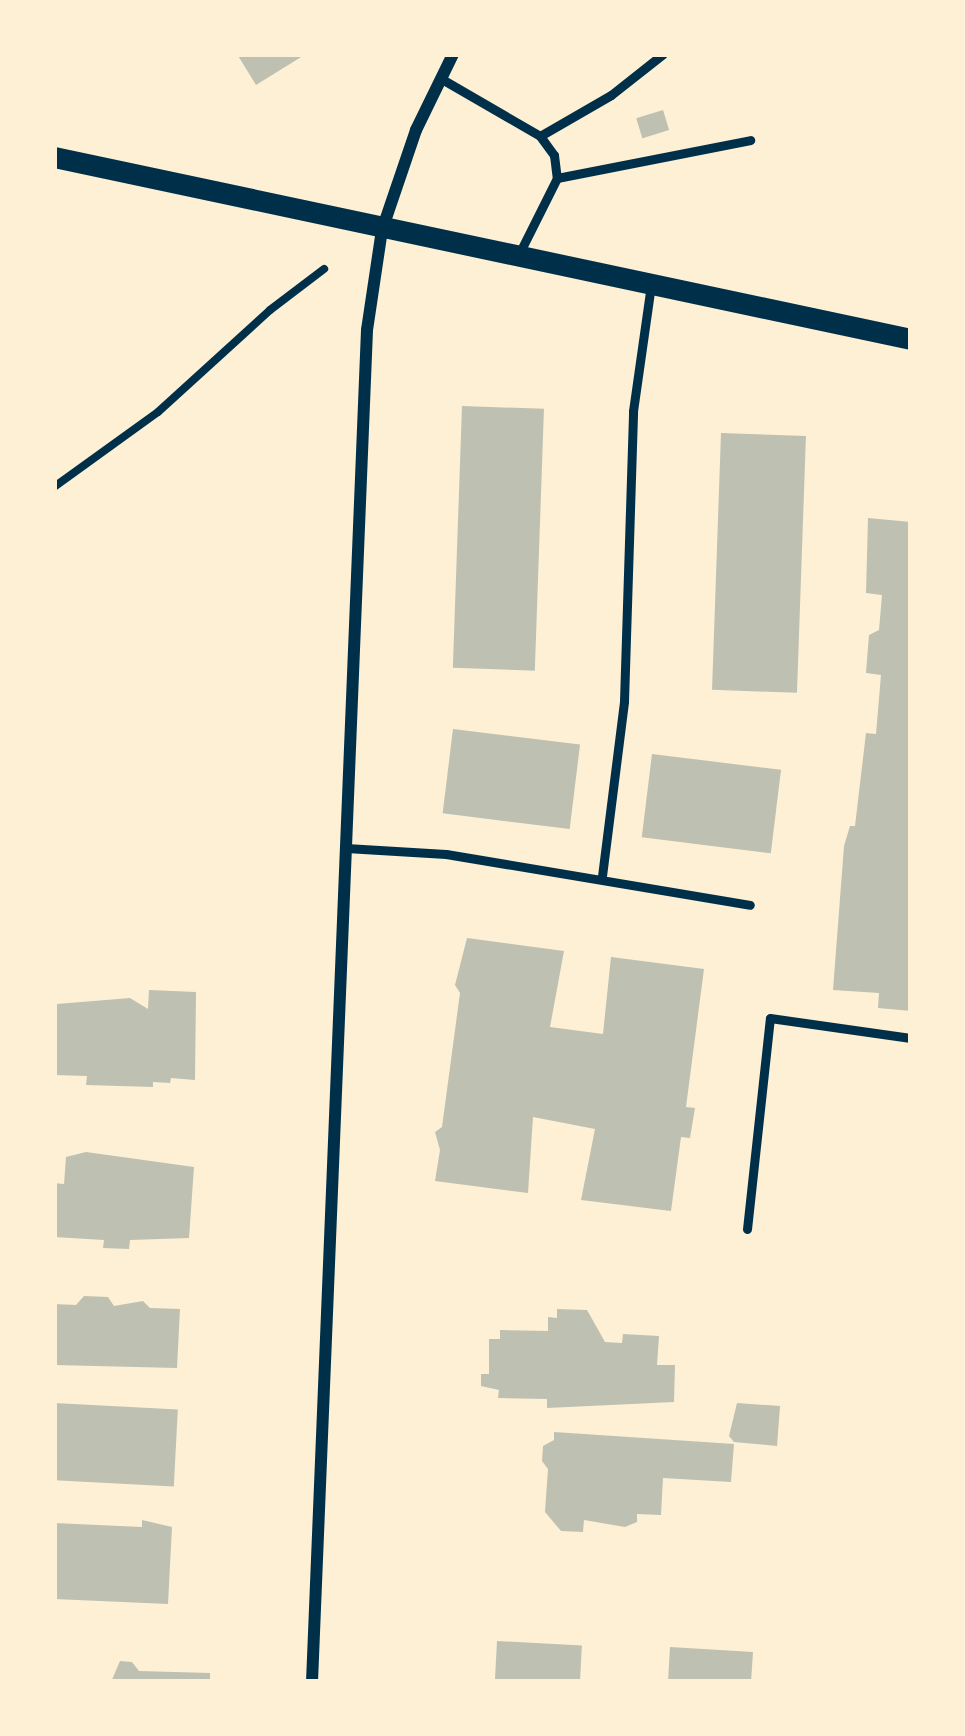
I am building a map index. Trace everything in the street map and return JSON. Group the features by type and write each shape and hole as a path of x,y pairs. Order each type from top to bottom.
{"street":[{"path":"312,1682 367,330 382,230 453,54"},
{"path":"54,158 911,339"}],"lane":[{"path":"540,136 611,95 663,54"},
{"path":"440,78 540,136 554,155 557,178 518,257"},
{"path":"557,178 749,140"},
{"path":"602,876 624,701 633,411 651,284"},
{"path":"346,848 446,854 602,876 750,905"},
{"path":"747,1229 770,1018 911,1038"}],"path":[{"path":"54,487 158,412 270,310 325,269"}],"building":[{"path":"237,54 306,54 256,85"},
{"path":"663,110 669,130 642,138 636,118"},
{"path":"462,406 544,409 535,671 453,668"},
{"path":"721,433 806,436 797,693 712,690"},
{"path":"868,518 911,522 911,1011 878,1008 879,993 833,990 844,846 850,826 855,826 866,733 876,734 881,675 866,673 869,635 879,630 882,595 866,593"},
{"path":"453,729 580,745 570,829 443,813"},
{"path":"652,754 781,770 771,853 642,837"},
{"path":"467,938 564,951 550,1027 603,1034 611,957 704,969 686,1107 695,1108 690,1138 681,1137 671,1211 581,1200 595,1129 533,1117 528,1193 435,1181 440,1150 435,1132 442,1127 460,993 455,985"},
{"path":"149,990 196,992 195,1080 171,1078 170,1083 153,1082 153,1087 86,1085 87,1076 54,1075 57,1004 130,998 148,1009"},
{"path":"86,1152 194,1167 189,1238 130,1240 129,1249 103,1248 104,1240 54,1237 54,1183 64,1184 66,1157"},
{"path":"84,1296 108,1297 114,1306 143,1301 150,1308 180,1309 177,1368 54,1365 54,1304 76,1305"},
{"path":"557,1309 587,1310 605,1342 622,1343 623,1334 659,1336 657,1365 675,1365 674,1402 547,1408 547,1399 498,1398 499,1390 481,1386 481,1374 489,1374 489,1339 500,1339 500,1330 548,1331 548,1317 557,1318"},
{"path":"54,1403 178,1409 174,1486 54,1480"},
{"path":"737,1403 780,1406 777,1446 734,1442 729,1436"},
{"path":"554,1432 734,1444 731,1482 663,1478 661,1515 637,1514 637,1522 625,1527 584,1520 583,1532 561,1531 545,1512 548,1469 542,1461 543,1446 554,1440"},
{"path":"142,1520 172,1527 168,1604 54,1599 54,1523 142,1527"},
{"path":"497,1641 582,1645 580,1682 495,1682"},
{"path":"670,1647 753,1652 751,1682 668,1682"},
{"path":"120,1661 132,1662 139,1671 210,1673 210,1682 111,1682"}]}
